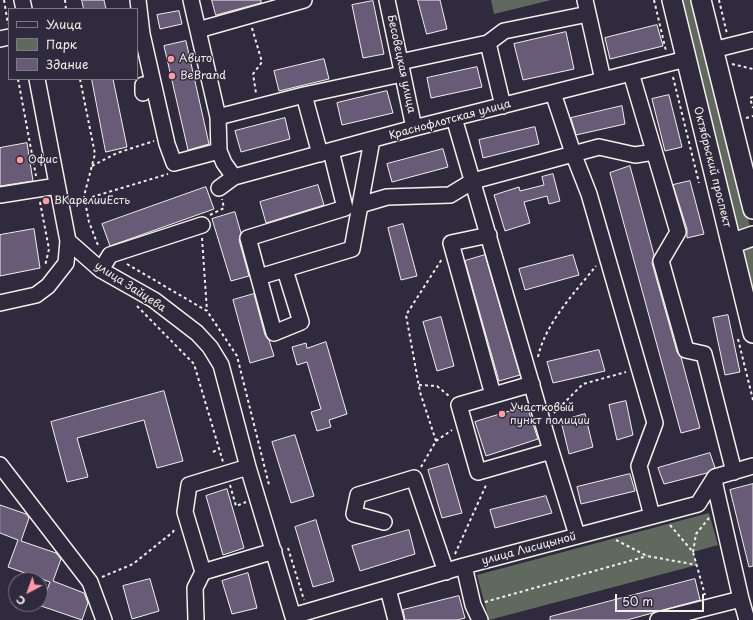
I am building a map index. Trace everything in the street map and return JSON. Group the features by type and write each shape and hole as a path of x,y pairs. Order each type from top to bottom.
{"main road":[{"name":"Октябрьский проспект","path":"672,0 753,334"},
{"path":"700,0 753,209"},
{"path":"730,239 739,241 753,236"}],"street":[{"path":"138,0 140,35 148,88 161,144 174,164 219,151"},
{"path":"191,0 218,117 219,151 224,163 234,177"},
{"path":"198,30 304,0"},
{"name":"Бесовецкая улица","path":"387,0 414,128"},
{"path":"218,117 304,95 488,44 504,31 586,7 603,80"},
{"path":"713,50 753,40"},
{"path":"488,44 503,106"},
{"name":"Краснофлотская улица","path":"219,188 234,177 414,128 686,59"},
{"path":"631,73 678,232 661,261 686,350 704,354 734,472"},
{"path":"0,303 36,295 48,286 66,262 68,241 37,80"},
{"path":"554,93 573,153 590,194 655,423 639,466 657,514"},
{"path":"285,270 300,322 274,333 248,238 345,208 304,95"},
{"path":"454,118 577,535"},
{"path":"259,277 352,249 372,140"},
{"path":"360,204 387,197 450,195 473,182 598,147 635,155 654,152"},
{"path":"0,195 57,186"},
{"path":"101,270 110,255 202,225"},
{"path":"489,234 452,243 493,395"},
{"name":"улица Зайцева","path":"68,241 101,270 154,300 197,333 210,347 220,365 248,467 293,618"},
{"path":"532,384 459,405 478,472 551,451"},
{"path":"0,465 90,582 104,620"},
{"path":"747,620 719,504 715,477 753,466"},
{"path":"196,620 195,588 203,572 186,512 190,485 227,475 248,467"},
{"name":"улица Лисицыной","path":"293,618 464,566 698,504 715,477"},
{"path":"384,522 354,514 358,495 414,478 446,572"},
{"path":"203,572 274,551"},
{"path":"464,566 472,599 480,620"},
{"path":"388,589 396,620"},
{"path":"469,620 472,599"},
{"path":"658,620 742,599"}],"path":[{"path":"4,0 8,22"},
{"path":"248,15 262,62 253,74 256,100"},
{"path":"729,64 753,69"},
{"path":"80,80 95,154 90,167 84,196 89,222 98,247"},
{"path":"753,97 750,98 753,108"},
{"path":"742,120 753,116"},
{"path":"90,167 117,153 161,144"},
{"path":"92,197 174,173"},
{"path":"207,311 202,225 210,215 224,208 219,188"},
{"path":"436,441 419,385 406,315 452,243"},
{"path":"537,361 540,346 567,301 607,254"},
{"path":"133,303 194,364 236,506"},
{"path":"544,424 583,384 639,368"},
{"path":"419,385 437,386 459,405"},
{"path":"414,478 436,441 464,422"},
{"path":"213,452 219,449"},
{"path":"446,572 494,468"},
{"path":"708,608 693,552 696,534 719,504"},
{"path":"90,582 133,564 173,532 186,512"},
{"path":"657,514 669,524 693,552"},
{"path":"596,530 647,556 696,565"},
{"path":"472,599 647,556"}],"green space":[{"path":"491,0 551,0 494,14"},
{"path":"678,0 694,0 753,239 753,306"},
{"path":"709,513 718,545 693,552 697,565 489,620 477,575"}],"building":[{"path":"82,0 104,0 106,8 84,8"},
{"path":"212,0 261,0 261,3 216,15"},
{"path":"418,0 440,0 447,29 427,34"},
{"path":"373,1 384,54 363,58 352,5"},
{"path":"179,11 182,24 160,29 157,15"},
{"path":"657,25 663,46 610,59 605,38"},
{"path":"566,32 574,69 523,80 514,44"},
{"path":"186,41 209,144 188,150 164,46"},
{"path":"324,59 329,79 279,91 274,71"},
{"path":"477,67 482,87 431,98 427,78"},
{"path":"92,80 113,80 127,147 106,152"},
{"path":"387,91 393,113 342,125 337,103"},
{"path":"669,95 682,147 665,151 652,99"},
{"path":"622,106 625,124 576,135 571,118"},
{"path":"285,118 290,139 241,152 235,131"},
{"path":"535,127 539,144 483,158 479,140"},
{"path":"27,143 33,181 0,186 0,148"},
{"path":"443,149 448,167 392,182 387,164"},
{"path":"630,166 654,255 652,263 677,352 681,357 700,428 681,433 610,173"},
{"path":"553,174 560,201 549,204 547,196 524,202 530,223 505,231 494,195 519,187 520,191 544,185 542,177"},
{"path":"690,181 704,234 687,238 687,229 673,185"},
{"path":"318,185 324,205 266,223 260,202"},
{"path":"206,187 214,209 110,246 102,224"},
{"path":"235,212 241,233 239,240 249,276 231,281 212,219"},
{"path":"403,224 417,276 401,280 388,228"},
{"path":"34,229 40,268 0,276 0,235"},
{"path":"485,255 520,375 499,381 465,261"},
{"path":"573,255 579,275 525,290 519,269"},
{"path":"254,294 265,335 269,340 274,356 250,363 233,300"},
{"path":"728,315 740,372 725,375 713,318"},
{"path":"441,317 454,366 437,371 423,322"},
{"path":"326,342 347,414 329,420 331,427 317,431 311,412 321,409 307,362 297,365 292,347 306,343 307,348"},
{"path":"599,350 605,371 553,383 547,362"},
{"path":"164,391 183,461 157,468 144,420 77,438 88,477 67,482 51,422"},
{"path":"626,401 633,435 617,440 609,405"},
{"path":"527,406 538,439 486,456 475,422"},
{"path":"585,414 593,447 569,454 561,421"},
{"path":"295,435 314,496 291,503 272,442"},
{"path":"710,453 715,468 707,473 664,484 658,468"},
{"path":"448,464 462,513 442,518 428,470"},
{"path":"630,474 635,491 581,504 577,487"},
{"path":"753,484 753,566 749,567 730,490"},
{"path":"227,489 244,548 223,555 206,496"},
{"path":"546,496 552,513 495,528 490,510"},
{"path":"0,505 26,514 29,518 21,541 56,553 61,559 53,581 84,593 88,603 82,620 48,608 48,587 50,582 48,581 48,572 22,572 8,567 18,540 0,533"},
{"path":"316,520 334,581 313,587 295,527"},
{"path":"409,530 415,554 360,571 352,546"},
{"path":"248,573 257,608 232,614 222,581"},
{"path":"150,579 159,611 132,619 123,586"},
{"path":"695,579 700,600 627,620 550,620 550,617"},
{"path":"459,596 465,618 457,620 405,620 403,610"}],"place":[{"name":"Авито","path":"171,59"},
{"name":"BeBrand","path":"172,76"},
{"name":"Офис","path":"20,160"},
{"name":"ВКарелииЕсть","path":"46,201"},
{"name":"Участковый пункт полиции","path":"502,414"}]}
